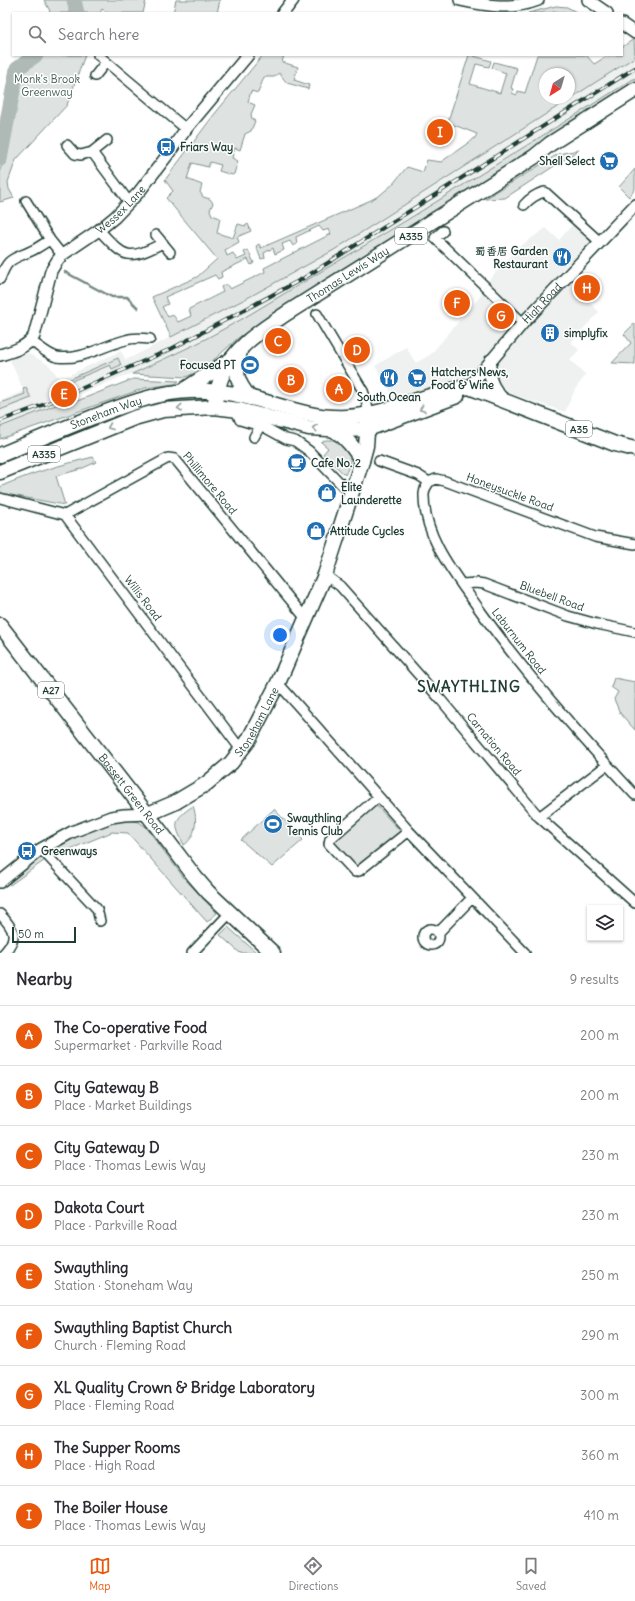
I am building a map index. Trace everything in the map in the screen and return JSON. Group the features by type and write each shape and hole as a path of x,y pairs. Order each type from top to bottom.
{"main road":[{"name":"Thomas Lewis Way","path":"214,407 222,376 236,354 253,338 287,314 534,157 554,141 635,90"},
{"name":"Thomas Lewis Way","path":"534,157 554,150 635,100"},
{"path":"184,390 236,354"},
{"path":"236,354 236,374 240,385 250,398"},
{"name":"High Road","path":"368,422 455,397 469,387"},
{"name":"A35","path":"469,387 615,444 635,449"},
{"name":"Stoneham Way","path":"0,455 143,398 184,390 217,392"},
{"name":"A335","path":"217,392 250,398 288,410 313,415 368,422"},
{"name":"A335","path":"214,407 239,415 309,428 334,430 368,422"},
{"name":"Stoneham Way","path":"0,472 147,413 175,409 214,407"},
{"name":"Stoneham Lane","path":"148,814 165,808 195,791 227,767 242,751 278,683 325,576 362,461 366,446 368,422"},
{"path":"0,447 46,430 71,426"},
{"path":"334,430 345,437 362,461"},
{"name":"Bassett Green Road","path":"0,625 148,814 195,877 230,913 273,953"}],"street":[{"path":"284,12 293,0"},
{"path":"460,0 506,7 526,5 538,0"},
{"path":"588,0 606,12"},
{"path":"623,25 635,33"},
{"path":"99,56 186,129"},
{"name":"Wessex Lane","path":"31,341 36,330 51,271 62,255 99,230 129,202 166,157 186,129 247,56"},
{"path":"95,76 106,62"},
{"path":"67,145 75,154 81,155 92,152 107,140"},
{"path":"92,152 129,202"},
{"path":"524,205 528,200 542,192 549,194 600,242"},
{"path":"26,201 50,240 62,255"},
{"name":"High Road","path":"469,387 523,323 635,205"},
{"path":"34,214 43,209"},
{"path":"99,230 113,246 126,254 142,254 163,243"},
{"path":"443,231 435,238 523,323"},
{"path":"156,235 170,252"},
{"path":"1,274 11,259 32,251 50,240"},
{"path":"317,314 363,391 367,403 368,422"},
{"path":"0,355 20,348 31,341 57,357 70,357 94,352 126,339 150,339"},
{"path":"491,360 489,372 490,378 493,387 504,400"},
{"path":"239,415 286,439 296,441 309,451 344,487 352,492"},
{"path":"254,437 260,426"},
{"name":"Phillimore Road","path":"65,514 168,458 176,459 297,608 307,618"},
{"name":"Honeysuckle Road","path":"379,461 418,475 429,482 436,479 444,481 596,537 635,544"},
{"name":"Laburnum Road","path":"429,482 424,494 428,522 440,550 450,568 514,657 607,765 635,795"},
{"path":"0,498 65,514"},
{"name":"Willis Road","path":"65,514 242,751"},
{"name":"Carnation Road","path":"325,576 340,586 441,700 539,816 635,903"},
{"name":"Bluebell Road","path":"462,584 484,584 568,616 635,632"},
{"path":"278,683 408,831 525,953"},
{"path":"539,816 607,765"},
{"path":"378,797 330,839 329,844 355,872 359,871 408,831"},
{"name":"Stoneham Lane","path":"0,882 41,849 72,832 111,817 148,814"},
{"path":"41,849 97,909 100,921"},
{"path":"438,932 472,898"},
{"path":"192,953 230,913"},
{"path":"0,914 8,923 13,933 12,943 4,953"}],"shaded area":[{"path":"635,57 635,78 407,220 242,319 198,343 132,374 0,427 0,401 21,392 23,389 10,360 28,353 49,365 60,379 121,351 126,360 251,296 334,250 562,104 575,104 575,95"},
{"path":"574,223 592,240 559,273 599,312 571,342 579,350 570,360 586,375 575,389 565,412 463,378 396,401 375,366 406,347 416,363 431,354 483,293 487,282 519,247 546,228 559,240"}],"green space":[{"path":"44,0 70,0 69,12 49,12 50,11"},
{"path":"77,0 146,0 143,12 106,12 102,9 100,12 79,12"},
{"path":"176,0 220,0 217,12 173,12"},
{"path":"556,6 567,7 576,12 554,11 532,12"},
{"path":"634,39 635,57 575,95 575,68 539,68 539,104 562,104 334,250 251,296 171,337 152,297 197,277 217,259 166,198 173,191 165,180 213,116 262,56 284,56 282,62 298,67 294,80 309,85 308,89 287,83 279,73 274,77 264,77 258,93 251,91 248,102 255,105 251,114 252,119 255,121 251,131 245,134 240,150 235,148 232,158 238,161 234,174 232,175 219,171 221,165 210,162 208,167 192,163 187,179 202,185 200,192 203,197 210,199 213,203 210,210 212,215 220,218 217,233 233,238 238,224 245,226 248,224 251,231 237,237 239,242 225,250 227,256 233,253 237,260 246,256 244,252 248,250 254,263 251,265 248,259 221,272 222,277 218,279 215,275 165,297 168,304 162,307 168,317 173,315 178,322 191,316 189,309 223,292 221,287 226,284 230,289 265,272 264,268 331,234 329,229 323,231 319,226 296,237 297,244 293,246 290,241 282,244 284,250 275,254 273,248 264,253 265,258 261,259 256,246 259,244 261,248 371,200 392,185 407,167 423,172 427,160 441,162 475,138 477,134 449,123 449,118 469,56 491,61 489,67 476,64 470,84 500,93 506,73 492,68 494,62 517,68 511,88 513,89 512,93 517,95 518,91 525,93 537,56 587,56 594,64 607,56 623,56 623,46"},
{"name":"Monk's Brook Greenway","path":"43,56 85,56 67,105 16,160 8,182 9,189 14,198 0,202 0,169 5,161 23,71 27,66"},
{"path":"635,78 635,85 312,288 238,338 216,358 197,372 186,377 132,374 198,343 242,319 407,220"},
{"path":"579,150 505,198 485,199 558,154"},
{"path":"635,169 635,189 629,197 619,187"},
{"path":"635,323 635,364 612,363 631,343 624,334"},
{"path":"118,358 121,365 112,369 110,365 62,385 61,383"},
{"path":"133,379 179,381 175,384 145,388 0,439 0,427 66,401 67,405"},
{"path":"26,388 31,398 0,410 0,403 25,394 23,389"},
{"path":"326,440 339,440 349,453 350,464 345,475 323,454 328,448 321,442"},
{"path":"93,457 96,462 81,469 56,476 65,505 0,493 0,487 34,473"},
{"path":"614,678 635,682 635,730 620,713 614,699 618,692 611,687"},
{"path":"193,806 195,811 195,827 188,842 184,845 178,832 177,823 181,815"},
{"path":"374,806 378,807 400,831 400,833 356,868 334,841"},
{"name":"Swaythling Tennis Club","path":"274,809 303,840 272,867 241,840"},
{"path":"128,820 139,822 146,827 184,878 217,913 207,922 128,833 112,832 51,857 44,849 109,822"},
{"path":"40,854 45,860 10,885 6,880"},
{"path":"228,927 257,953 240,953 220,935"}],"waterway":[{"path":"74,0 77,12"},
{"path":"0,159 17,69 35,56"},
{"path":"65,272 112,297 127,297 138,308"}],"railway":[{"path":"0,421 53,401 171,349 304,278 635,68"}],"place":[{"name":"The Boiler House","path":"440,132"},
{"name":"Friars Way","path":"166,147"},
{"name":"Shell Select","path":"609,161"},
{"name":"蜀香居 Garden Restaurant","path":"562,257"},
{"name":"The Supper Rooms","path":"587,288"},
{"name":"Swaythling Baptist Church","path":"457,303"},
{"name":"XL Quality Crown & Bridge Laboratory","path":"501,316"},
{"name":"simplyfix","path":"550,333"},
{"name":"City Gateway D","path":"278,341"},
{"name":"Dakota Court","path":"357,350"},
{"name":"Focused PT","path":"250,365"},
{"name":"South Ocean","path":"389,378"},
{"name":"Hatchers News, Food & Wine","path":"417,378"},
{"name":"City Gateway B","path":"291,380"},
{"name":"The Co-operative Food","path":"339,389"},
{"name":"Swaythling","path":"64,394"},
{"name":"Cafe No. 2","path":"297,463"},
{"name":"Elite Launderette","path":"327,493"},
{"name":"Attitude Cycles","path":"316,531"},
{"name":"Swaythling Tennis Club","path":"273,824"},
{"name":"Greenways","path":"27,851"}],"district":[{"name":"SWAYTHLING","path":"469,687"}]}
